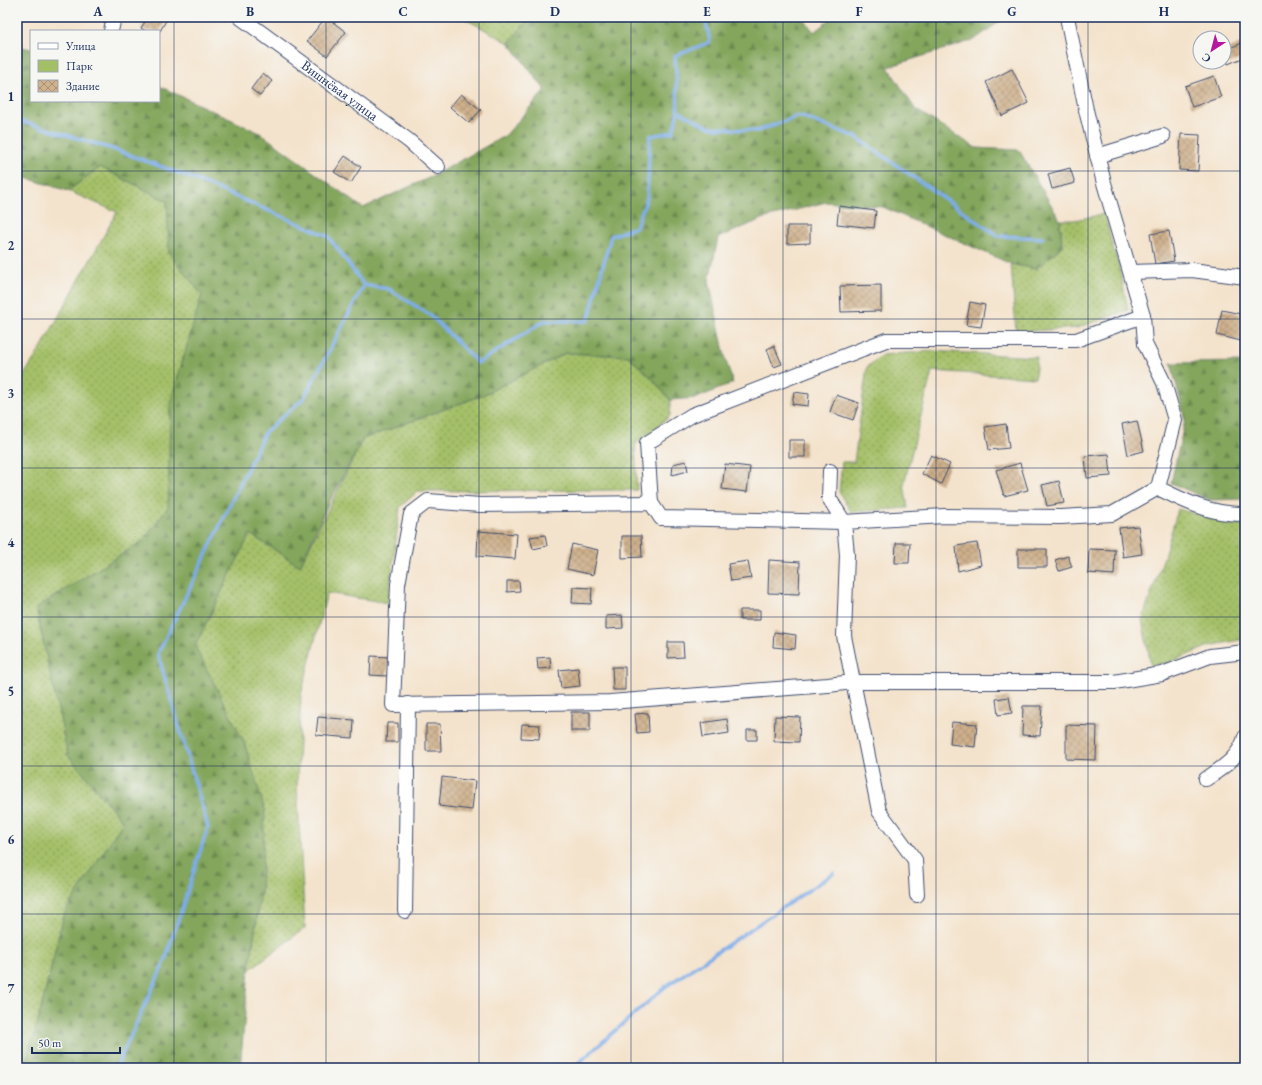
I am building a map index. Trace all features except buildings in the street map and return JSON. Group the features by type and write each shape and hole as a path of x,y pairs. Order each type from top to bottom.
{"street":[{"path":"111,30 114,17"},
{"name":"Вишнёвая улица","path":"240,17 408,141 438,167"},
{"path":"1068,17 1086,110 1097,156 1143,316 1145,344 1164,382 1175,420 1158,488 1112,514 1061,517 944,516 844,522 661,518 651,503 647,443 692,415 886,340 1076,340 1143,316"},
{"path":"1097,156 1162,136"},
{"path":"1131,272 1192,270 1245,277"},
{"path":"830,472 829,498 844,522 847,555 844,636 878,811 915,860 917,895"},
{"path":"1158,488 1193,506 1229,515 1245,514"},
{"path":"651,503 480,504 428,501 411,514 398,584 394,704 610,702 853,682 1114,682 1162,674 1210,656 1245,652"},
{"path":"405,911 408,704"},
{"path":"1206,779 1229,764 1244,743 1245,737"}],"green space":[{"path":"462,17 531,17 509,43"},
{"path":"531,17 802,17 814,32 833,17 1006,17 974,40 888,67 915,109 976,148 1019,150 1060,220 1062,246 1036,269 1011,264 883,207 826,202 762,219 718,238 709,281 726,361 733,383 697,398 670,400 652,378 628,356 566,353 483,395 363,439 327,506 300,566 250,534 195,646 244,742 265,810 261,891 249,970 240,1068 24,1068 38,1022 64,914 123,822 68,755 36,608 143,541 168,507 170,404 202,295 169,253 167,201 100,167 68,191 17,175 17,46 30,49 30,102 160,102 160,86 260,133 363,208 433,176 506,135 545,90 509,43"},
{"path":"100,167 168,201 169,253 202,295 170,404 169,507 143,541 36,608 68,755 123,822 64,914 38,1022 24,1068 17,1068 17,386 41,348 117,212 68,191"},
{"path":"1105,214 1111,241 1119,266 1128,310 1077,328 1016,332 1011,264 1036,269 1062,246 1060,220 1074,220"},
{"path":"932,351 1037,357 1035,378 932,371 904,484 908,508 851,512 839,492 842,462 854,462 867,367 882,355"},
{"path":"566,353 628,356 652,378 670,400 670,416 635,445 637,490 418,491 400,507 388,603 327,593 301,695 297,785 305,928 249,970 261,891 195,646 250,534 300,566 363,439 483,395"},
{"path":"1245,362 1245,499 1210,500 1171,483 1185,420 1171,363"},
{"path":"1178,509 1231,524 1245,524 1245,639 1209,646 1168,663 1151,665 1142,620 1164,557"}],"waterway":[{"path":"116,1068 165,961 208,827 158,654 265,432 304,398 364,285 389,289 430,315 478,363 544,321 588,321 611,236 636,227 647,198 650,136 673,132 678,111 675,56 710,42 706,22 702,17"},
{"path":"678,111 709,127 757,131 799,116 856,137 998,236 1043,238"},
{"path":"17,120 116,150 192,178 328,236 364,285"},
{"path":"573,1068 665,987 834,873"}]}
